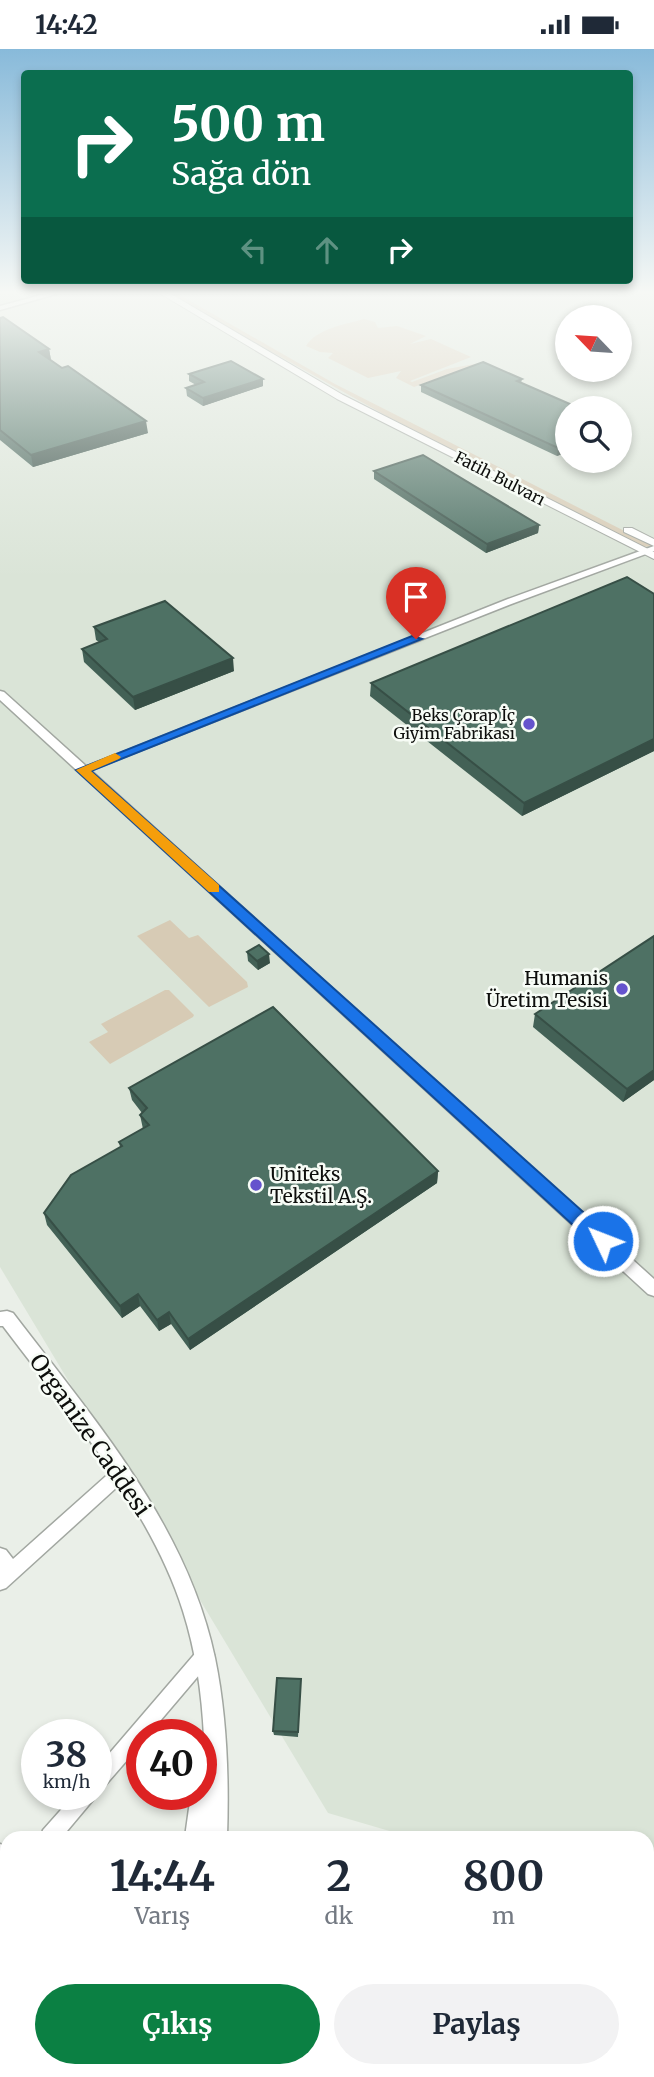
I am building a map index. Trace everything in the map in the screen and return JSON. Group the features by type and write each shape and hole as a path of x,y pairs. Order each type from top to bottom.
{"main road":[{"name":"Fatih Bulvarı","path":"326,389 654,556"},
{"name":"Fatih Bulvarı","path":"347,389 654,546"}],"street":[{"path":"83,770 654,546"},
{"path":"0,694 654,1289"},
{"name":"Organize Caddesi","path":"3,1318 121,1472 162,1540 189,1604 205,1655 212,1717"},
{"path":"0,1556 6,1576 121,1472"},
{"path":"112,1764 205,1655"},
{"path":"197,1831 212,1717"},
{"path":"212,1717 217,1831"},
{"path":"55,1831 73,1810"}],"shaded area":[{"path":"0,389 654,389 654,1831 390,1831 328,1813 0,1267"},
{"path":"338,389 344,389 654,546 643,547"},
{"path":"170,920 189,938 198,935 247,982 248,987 209,1007 137,936"},
{"path":"169,990 193,1017 110,1064 89,1042 108,1032 101,1024"}],"building":[{"path":"0,389 100,389 146,421 31,455 0,430"},
{"path":"187,389 233,389 203,398"},
{"path":"429,389 535,389 555,398 555,447"},
{"path":"423,455 539,525 487,544 374,471"},
{"name":"Beks Çorap İç Giyim Fabrikası","path":"627,577 654,594 654,739 524,803 371,683"},
{"path":"165,601 233,658 133,697 82,649 107,639 94,627"},
{"name":"Humanis Üretim Tesisi","path":"654,936 654,1070 627,1089 535,1014"},
{"path":"259,945 269,954 257,961 247,952"},
{"name":"Uniteks Tekstil A.Ş.","path":"273,1007 438,1171 188,1339 169,1312 157,1320 138,1294 120,1306 44,1213 71,1175 122,1146 119,1142 149,1125 140,1115 147,1108 129,1088"},
{"path":"277,1678 301,1679 298,1732 273,1731"}],"slow traffic":[{"path":"115,757 83,770 214,889"}],"place":[{"name":"Beks Çorap İç Giyim Fabrikası","path":"529,724"},
{"name":"Humanis Üretim Tesisi","path":"622,989"},
{"name":"Uniteks Tekstil A.Ş.","path":"256,1185"}],"route":[{"path":"416,639 83,770 603,1241"}]}
